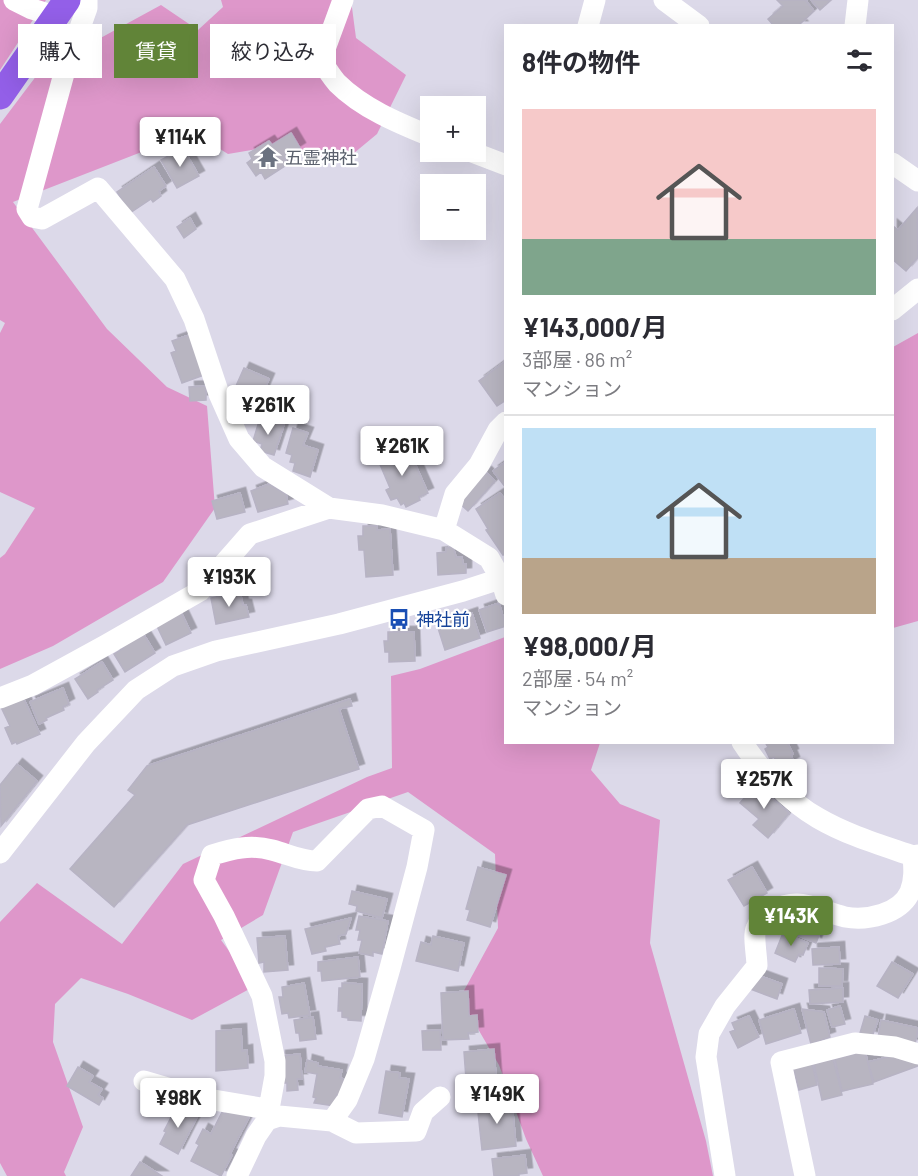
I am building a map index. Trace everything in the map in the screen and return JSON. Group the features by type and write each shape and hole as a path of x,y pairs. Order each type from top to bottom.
{"main road":[{"path":"0,96 61,8"}],"street":[{"path":"14,0 32,9 61,8"},
{"path":"0,853 86,743 136,690 173,666 216,651 339,624 463,591 504,583 489,558 444,530 382,515 329,508 263,467 239,439 219,394 194,319 175,279 98,188 42,219 32,217 27,209 65,70 87,8 87,0"},
{"path":"343,0 321,60 337,83 361,102 400,124 420,132"},
{"path":"589,24 595,0"},
{"path":"664,0 696,24"},
{"path":"855,24 858,0"},
{"path":"486,157 504,164"},
{"path":"894,164 918,181"},
{"path":"894,308 918,289"},
{"path":"444,530 455,494 479,465 498,430 504,424"},
{"path":"0,698 33,685 200,591 250,534 329,508"},
{"path":"725,1176 706,1057 709,1034 725,1006 757,966 756,929 766,915 781,906 798,904 847,917 868,917 892,911 909,894 914,877 916,855 875,843 817,818 781,790 744,744"},
{"path":"237,1176 267,1114 275,1076 275,1061 262,996 247,961 204,880 212,855 237,847 269,849 304,861 317,861 368,809 382,806 424,830 417,867 364,1059 347,1100 332,1121"},
{"path":"805,1176 781,1062 855,1043 895,1047 918,1054"},
{"path":"144,1081 267,1114 332,1121 356,1134 416,1131 423,1112 440,1097"}],"shaded area":[{"path":"0,0 46,0 30,24 18,24 18,43 0,70"},
{"path":"221,0 351,0 356,38 406,75 377,134 342,163 282,145 228,154 193,132 13,202 107,329 167,387 207,406 215,508 163,582 53,646 0,669 0,558 5,554 35,508 0,492 0,333 5,323 0,320 0,124 35,78 102,78 102,37 114,31 114,78 198,78 198,30 223,7"},
{"path":"161,5 189,24 126,24"},
{"path":"918,333 918,621 894,628 894,346"},
{"path":"504,637 504,744 600,744 591,770 620,804 660,820 650,943 706,1141 713,1176 543,1176 526,1139 499,1065 460,998 498,928 495,854 408,792 293,832 263,915 221,940 255,986 192,1020 81,978 55,1004 53,1042 83,1127 64,1172 66,1176 7,1176 0,1163 0,922 37,883 122,944 183,864 367,777 392,768 391,676 420,669"}],"building":[{"path":"777,0 807,0 814,11 800,24 772,24 768,19 783,6"},
{"path":"811,0 831,0 820,10"},
{"path":"291,133 300,148 284,158 288,164 265,179 261,172 256,176 247,163 252,159 249,153 269,141 272,145"},
{"path":"183,148 199,176 177,188 161,160"},
{"path":"154,167 166,186 159,191 161,196 153,202 151,199 130,213 117,192"},
{"path":"917,208 918,257 906,271 894,261 894,227 898,230"},
{"path":"190,218 196,229 184,238 177,227"},
{"path":"189,335 204,375 182,383 171,353 176,351 172,341"},
{"path":"504,362 504,401 497,406 479,381"},
{"path":"244,368 269,379 257,407 239,399 242,392 238,390 240,387 236,386"},
{"path":"206,386 206,400 190,401 189,387"},
{"path":"260,418 284,425 274,455 260,451 262,444 253,441"},
{"path":"293,428 308,433 303,445 318,450 310,477 293,471 295,463 290,462 292,455 286,453"},
{"path":"395,446 399,455 409,450 428,493 406,507 404,503 401,505 397,498 391,500 386,490 390,488 376,455"},
{"path":"504,463 504,485 493,471"},
{"path":"486,472 495,481 468,511 459,503"},
{"path":"269,484 286,494 288,504 258,512 251,491"},
{"path":"240,493 245,512 217,519 212,501"},
{"path":"500,493 504,498 504,555 486,530 488,529 476,509"},
{"path":"363,526 377,526 377,530 390,529 393,575 366,577 364,550 359,550 358,536 363,536"},
{"path":"453,547 456,557 462,557 463,564 466,564 466,573 438,575 437,553 446,552 446,548"},
{"path":"240,592 249,617 216,624 211,598"},
{"path":"499,603 504,627 487,632 479,610"},
{"path":"181,612 191,633 166,645 156,624"},
{"path":"472,613 480,638 445,650 437,625"},
{"path":"388,632 414,632 415,661 389,662 389,652 385,652 384,641 388,641"},
{"path":"144,635 155,653 125,672 114,654 124,648 121,644 135,636 138,639"},
{"path":"102,662 113,680 88,699 75,679"},
{"path":"63,688 69,704 63,707 64,710 46,718 47,720 39,724 30,702"},
{"path":"23,697 40,734 12,744 5,728 10,726 1,707"},
{"path":"350,699 352,706 339,709 359,769 187,825 114,907 70,869 135,795 128,790 147,766"},
{"path":"766,744 788,744 794,762 780,770 774,757 770,759 765,749 768,747"},
{"path":"17,764 37,781 1,826 0,785"},
{"path":"758,782 767,789 765,792 789,813 768,838 753,825 759,819 740,803"},
{"path":"478,867 506,875 490,927 467,920 470,910 466,909"},
{"path":"752,867 767,893 744,906 728,880"},
{"path":"352,891 387,899 382,918 356,911 357,906 349,904"},
{"path":"791,915 822,928 816,943 785,930"},
{"path":"359,916 388,921 382,954 373,952 373,956 359,953 362,940 358,940 360,930 356,930"},
{"path":"351,918 346,934 338,936 340,944 325,947 326,951 312,954 305,929"},
{"path":"783,933 808,943 803,955 799,954 795,962 775,953"},
{"path":"285,936 288,970 264,972 264,962 259,963 257,938"},
{"path":"433,936 464,943 458,971 416,961 421,942 431,945"},
{"path":"839,947 840,964 813,965 812,949"},
{"path":"358,957 360,977 322,981 321,971 318,971 318,962"},
{"path":"892,962 913,974 898,998 877,986"},
{"path":"819,968 843,969 842,986 819,986"},
{"path":"760,976 782,984 777,999 750,989"},
{"path":"304,983 310,1015 289,1018 288,1013 282,1014 279,997 283,997 282,987"},
{"path":"342,983 362,984 361,1021 348,1020 342,1017 342,1011 338,1011 339,988 342,988"},
{"path":"843,988 843,1002 810,1004 809,990"},
{"path":"468,991 469,1016 477,1015 478,1032 468,1033 469,1039 443,1040 441,993"},
{"path":"840,1006 845,1024 832,1027 827,1010"},
{"path":"794,1009 801,1033 766,1044 759,1020"},
{"path":"802,1009 824,1012 830,1037 811,1044"},
{"path":"749,1016 759,1037 738,1048 730,1032 735,1030 732,1023"},
{"path":"865,1016 878,1020 872,1037 860,1033"},
{"path":"313,1017 316,1039 300,1041 294,1020"},
{"path":"881,1020 918,1028 915,1045 878,1038"},
{"path":"241,1029 242,1051 247,1050 248,1068 216,1071 216,1031"},
{"path":"440,1030 441,1050 423,1050 422,1031"},
{"path":"494,1049 497,1091 467,1093 464,1052"},
{"path":"865,1051 873,1084 842,1091 835,1059"},
{"path":"300,1054 302,1079 297,1079 298,1090 287,1091 287,1083 281,1083 280,1056"},
{"path":"895,1055 915,1057 918,1066 874,1082 868,1062"},
{"path":"833,1059 842,1095 822,1100 814,1064"},
{"path":"307,1060 318,1063 318,1066 342,1070 340,1078 344,1079 341,1095 337,1095 334,1106 314,1103 317,1074 305,1072"},
{"path":"812,1063 817,1085 799,1090 793,1068"},
{"path":"78,1067 93,1076 89,1082 102,1089 98,1095 103,1098 99,1105 67,1086"},
{"path":"386,1071 400,1073 399,1078 409,1079 402,1117 379,1113"},
{"path":"505,1099 505,1103 512,1102 516,1146 482,1150 477,1103"},
{"path":"178,1104 198,1115 178,1154 160,1144"},
{"path":"229,1105 250,1115 221,1176 191,1161 199,1145 196,1143 203,1129 211,1134 222,1112 225,1114"},
{"path":"525,1155 527,1173 519,1174 519,1176 494,1176 492,1159"},
{"path":"140,1162 162,1176 131,1176"}],"place":[{"name":"五霊神社","path":"268,157"},
{"name":"神社前","path":"399,619"}]}
